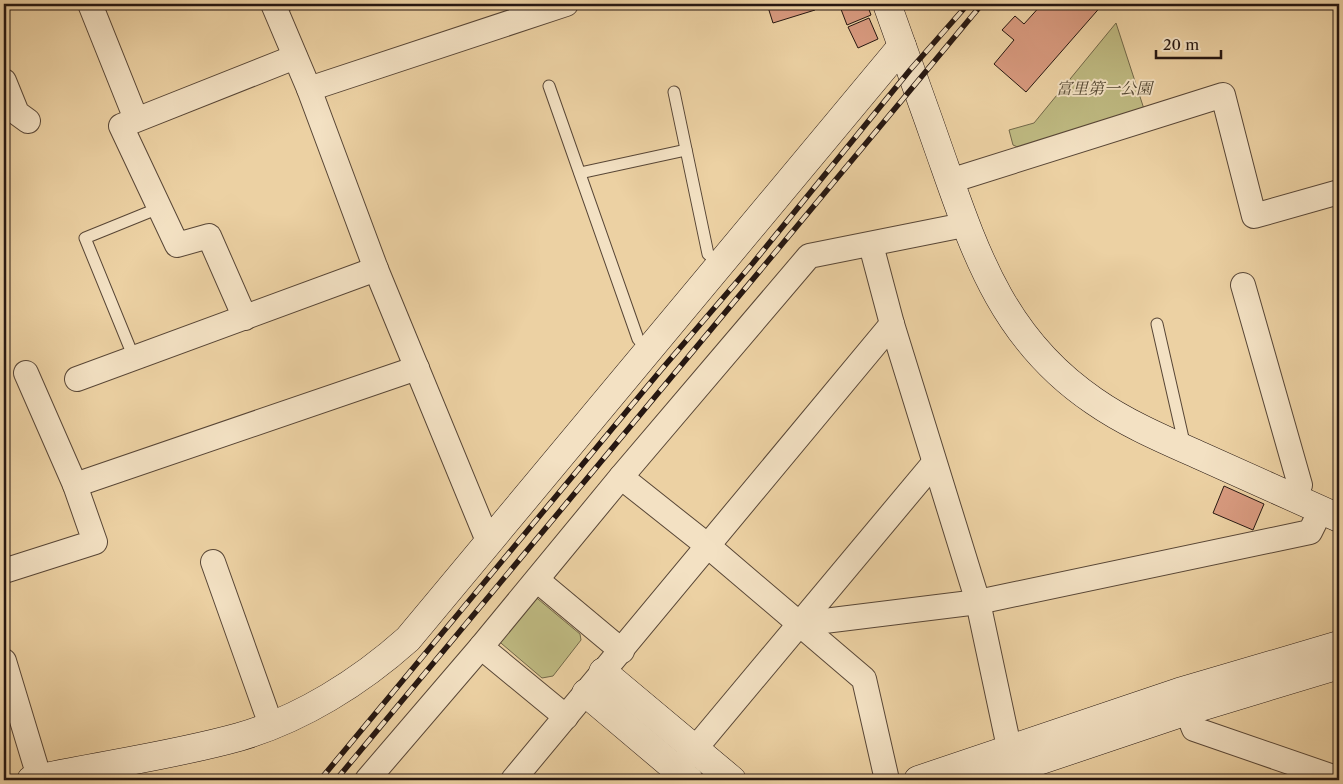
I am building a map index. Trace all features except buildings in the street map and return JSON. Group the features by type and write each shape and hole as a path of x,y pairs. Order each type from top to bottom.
{"street":[{"path":"90,4 136,119"},
{"path":"309,89 566,4"},
{"path":"800,624 978,602 1310,532 1330,514 1124,419 1094,401 1063,378 1034,348 1008,312 984,271 964,224 887,4"},
{"path":"279,5 295,57 309,89 376,269 488,541"},
{"path":"4,661 37,780 183,751 240,736 271,725 320,701 384,660 408,639 902,46"},
{"path":"245,318 209,236 177,245 121,126 295,57"},
{"path":"4,81 18,113 28,121"},
{"path":"950,181 1223,95 1254,216 1339,192"},
{"path":"366,780 481,648 621,478 809,256 871,245 964,224"},
{"path":"871,245 892,324 978,602 1013,766"},
{"path":"78,379 376,269"},
{"path":"1243,285 1300,485 1294,498"},
{"path":"513,780 892,324"},
{"path":"75,485 417,368"},
{"path":"4,571 96,542 75,485 26,373"},
{"path":"586,693 678,777 695,749 934,463"},
{"path":"621,478 708,546 864,679 887,780"},
{"path":"213,562 271,725"},
{"path":"537,580 622,651"},
{"path":"982,780 1013,766 1183,701 1339,645"},
{"path":"481,648 566,717"},
{"path":"1183,701 1339,665"},
{"path":"603,672 732,780"},
{"path":"1183,701 1194,729 1339,779"},
{"path":"918,780 1013,766"}],"lane":[{"path":"549,86 638,340 649,350"},
{"path":"674,92 708,254 720,264"},
{"path":"580,173 686,150"},
{"path":"134,358 85,238 158,208"},
{"path":"1157,324 1186,449"}],"green space":[{"name":"富里第一公園","path":"1116,23 1144,109 1022,149 1013,145 1009,130 1034,123"},
{"path":"532,594 580,634 581,640 553,676 542,678 495,638"}],"railway":[{"path":"320,780 661,370 753,263 910,70 968,4"},
{"path":"336,780 982,4"}]}
